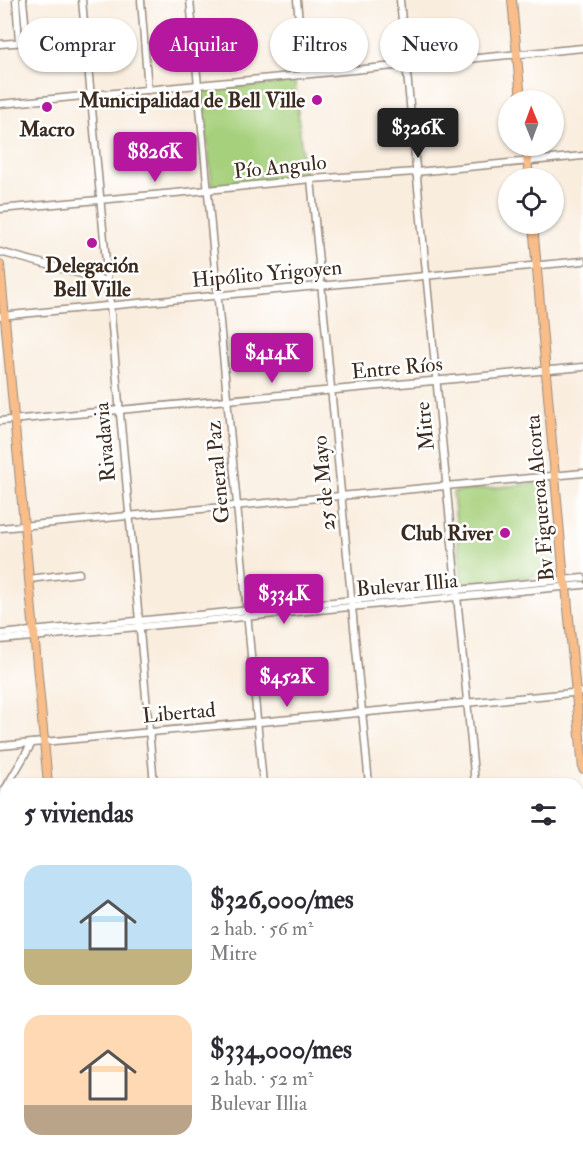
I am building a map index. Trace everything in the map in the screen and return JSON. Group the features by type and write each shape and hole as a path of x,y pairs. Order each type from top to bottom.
{"main road":[{"path":"512,0 520,90"},
{"path":"526,156 528,168"},
{"name":"Bv Figueroa Alcorta","path":"534,234 565,583 580,692 583,769"},
{"path":"0,265 2,315 15,420 47,778"}],"street":[{"path":"16,0 18,28"},
{"path":"23,0 25,18"},
{"name":"Rivadavia","path":"82,0 153,778"},
{"path":"141,0 148,90"},
{"name":"General Paz","path":"190,0 263,778"},
{"path":"297,0 304,75"},
{"name":"Mitre","path":"400,0 402,18"},
{"path":"0,44 18,42"},
{"path":"479,58 583,48"},
{"path":"0,104 380,67"},
{"name":"Mitre","path":"407,72 474,778"},
{"name":"Pío Angulo","path":"0,209 583,156"},
{"name":"25 de Mayo","path":"311,179 368,778"},
{"path":"0,252 107,281"},
{"name":"Hipólito Yrigoyen","path":"2,315 583,261"},
{"name":"Entre Ríos","path":"0,421 583,368"},
{"path":"0,528 583,473"},
{"path":"29,579 79,573"},
{"path":"565,583 583,578"},
{"path":"565,583 583,585"},
{"name":"Bulevar Illia","path":"0,634 34,633 565,583"},
{"name":"Bulevar Illia","path":"0,639 34,633"},
{"name":"Libertad","path":"0,746 580,692"},
{"path":"12,778 32,743"}],"green space":[{"path":"295,82 304,176 212,186 202,92"},
{"name":"Club River","path":"547,482 556,574 462,584 453,492"}],"place":[{"name":"Municipalidad de Bell Ville","path":"317,100"},
{"name":"Macro","path":"47,107"},
{"name":"Delegación Bell Ville","path":"92,243"},
{"name":"Club River","path":"505,533"}]}
